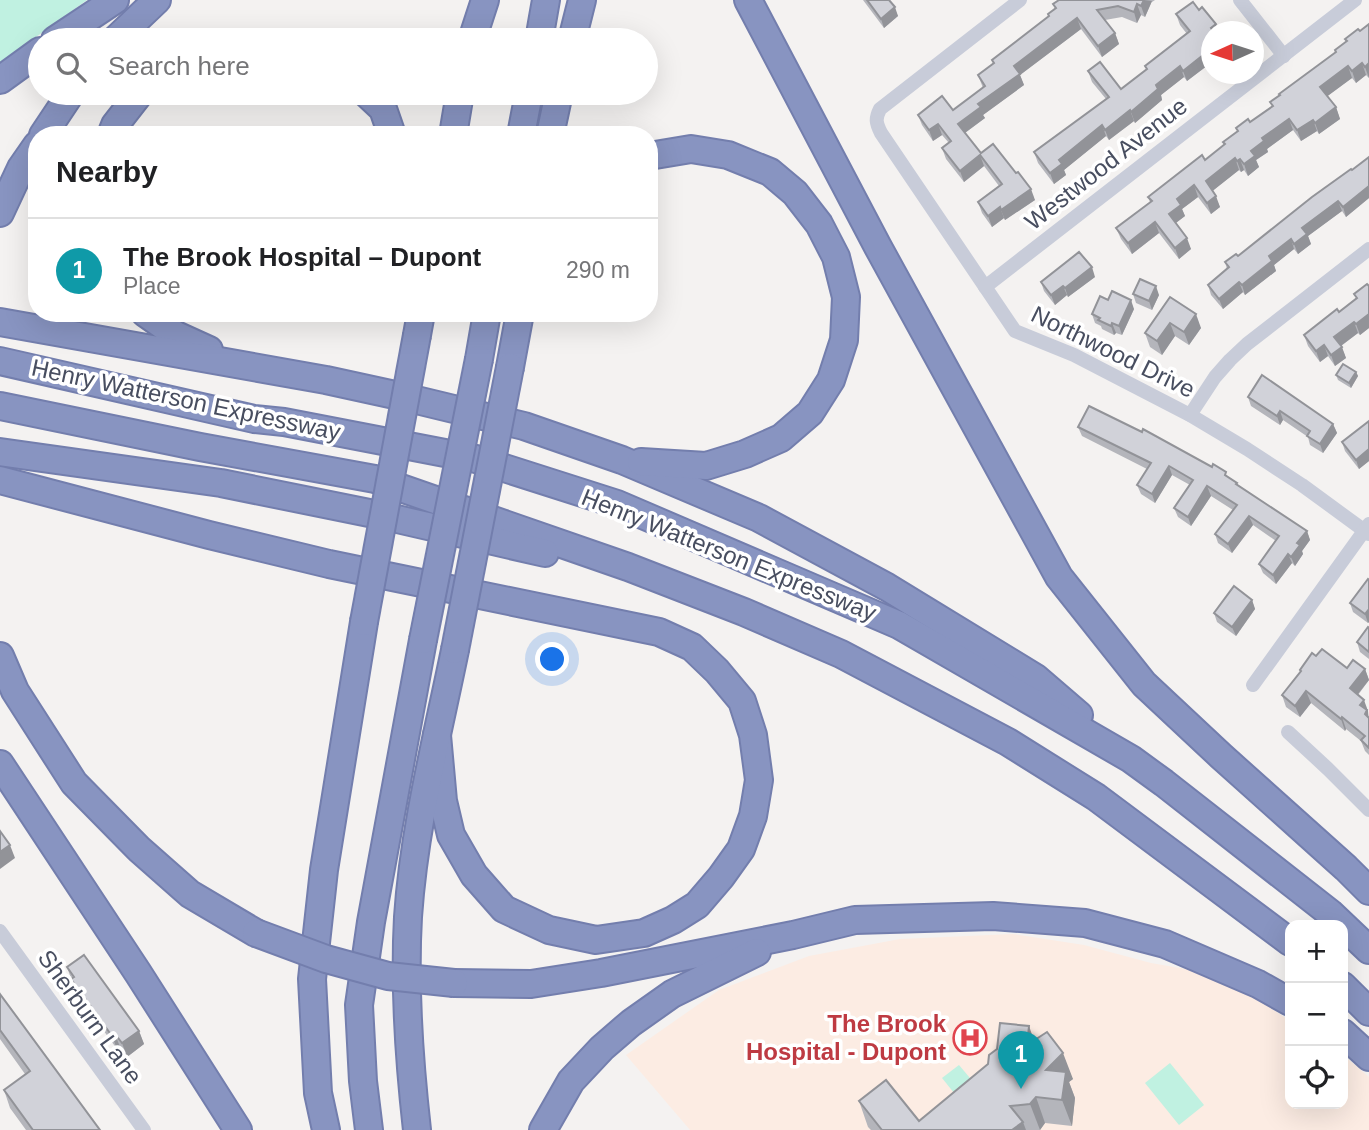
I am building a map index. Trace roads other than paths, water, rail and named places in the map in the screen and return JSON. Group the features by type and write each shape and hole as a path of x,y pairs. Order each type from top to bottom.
{"highway":[{"path":"73,28 115,0"},
{"path":"128,28 157,0"},
{"path":"476,28 485,0"},
{"path":"540,28 546,0"},
{"path":"575,28 582,0"},
{"path":"748,0 878,247 1059,577 1144,684 1369,891"},
{"path":"0,80 28,60"},
{"path":"49,126 63,105"},
{"path":"115,126 130,105"},
{"path":"379,105 390,126"},
{"path":"454,126 458,105"},
{"path":"523,126 527,105"},
{"path":"552,126 556,105"},
{"path":"622,460 706,466 745,454 780,438 810,413 831,380 844,340 846,296 836,257 819,223 794,193 769,172 728,155 691,149 658,154"},
{"path":"0,213 28,159"},
{"path":"0,322 352,386 524,426 622,460 759,518 887,587 1036,678 1131,759"},
{"path":"158,322 176,335 242,366"},
{"path":"326,1130 318,1093 312,979 324,870 363,622 417,322"},
{"path":"369,1130 359,1005 371,922 423,640 485,322"},
{"path":"417,1130 407,1024 408,918 429,770 518,322"},
{"name":"Henry Watterson Expressway","path":"0,361 254,419 284,422 476,458 617,504 899,625 1131,759 1330,914 1369,950"},
{"name":"Henry Watterson Expressway","path":"0,406 375,480 628,567 744,612 842,654 1008,743 1096,797 1285,939"},
{"path":"0,452 221,483 384,516 551,555 742,622 979,741 1096,813 1285,940"},
{"path":"0,480 329,564 659,632 692,647 717,671 742,702 753,735 759,780 754,816 741,849 721,877 698,905 673,920 644,933 596,940 549,930 503,909 474,875 451,835 443,802 437,735"},
{"path":"0,656 15,691 74,783 139,849 190,894 256,933 326,959 388,976 454,983 531,984 601,973 855,920 993,916 1085,923 1165,944 1258,984 1285,999"},
{"path":"0,764 238,1130"},
{"path":"543,1130 571,1081 602,1048 631,1023 672,994 793,935"},
{"path":"1348,991 1369,1012"},
{"path":"1348,1038 1369,1057"}],"street":[{"name":"Northwood Drive","path":"1020,0 880,109 876,122 881,133 1015,331 1074,355 1190,415 1258,456 1368,529"},
{"path":"1240,0 1284,56"},
{"name":"Westwood Avenue","path":"985,287 1355,0"},
{"path":"1190,415 1215,377 1230,360 1369,249"},
{"path":"1253,685 1368,529"},
{"path":"1288,732 1369,810"},
{"name":"Sherburn Lane","path":"0,930 144,1130"}],"place":[{"name":"The Brook Hospital - Dupont","path":"970,1038"},
{"name":"The Brook Hospital – Dupont","path":"1021,1089"}]}
